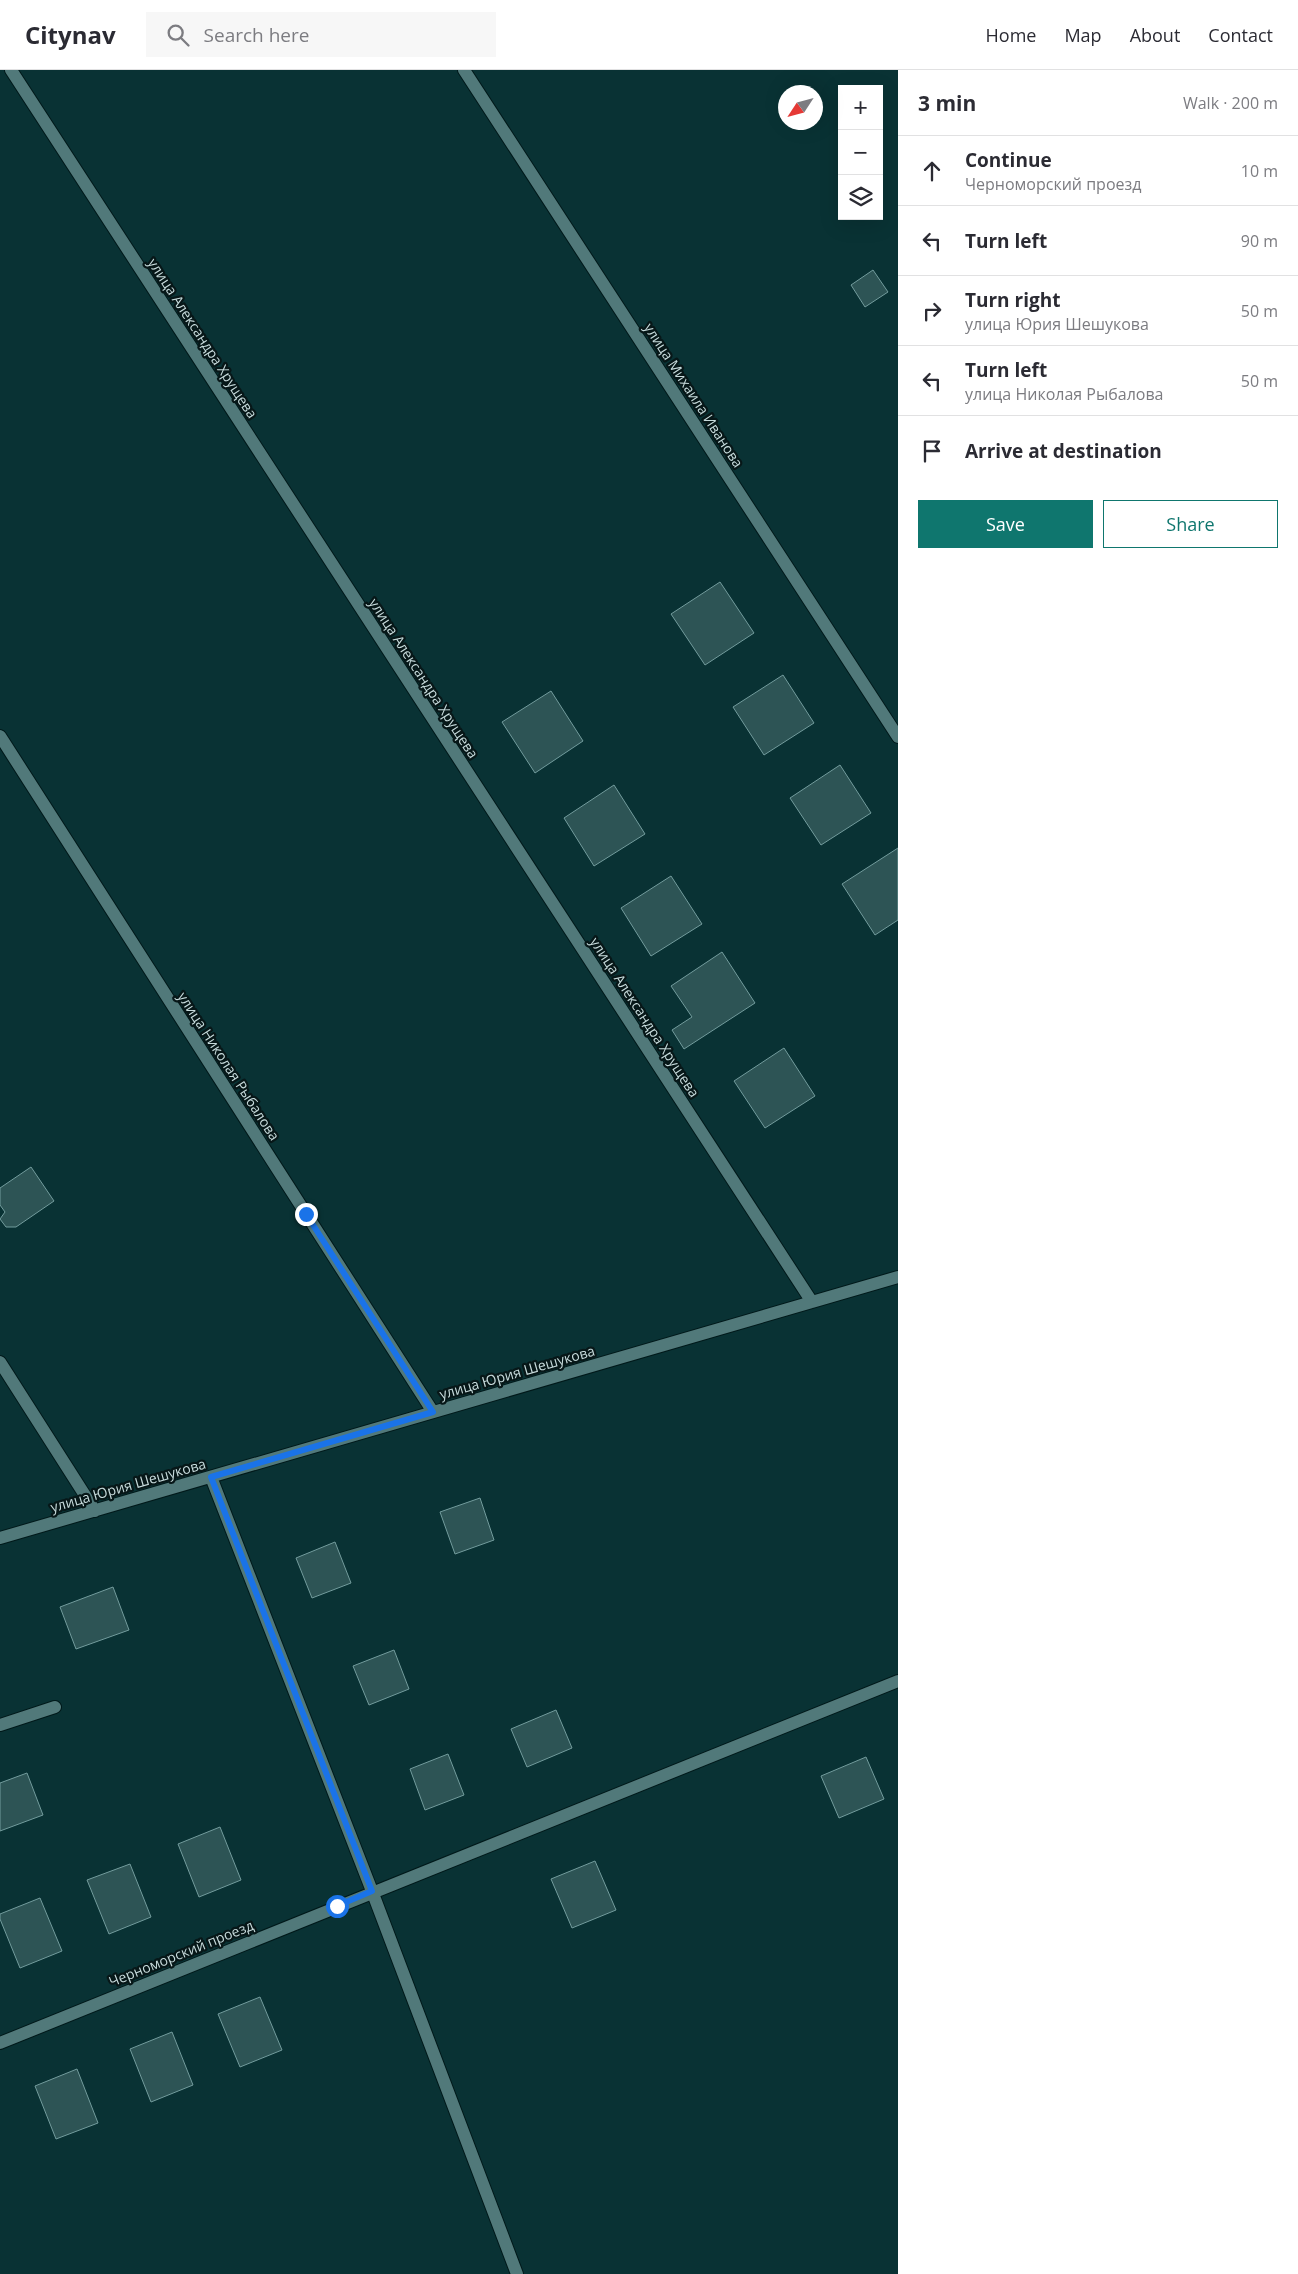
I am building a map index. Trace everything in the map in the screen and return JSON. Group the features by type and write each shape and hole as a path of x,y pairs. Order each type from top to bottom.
{"street":[{"name":"улица Александра Хрущева","path":"11,70 812,1302"},
{"name":"улица Михаила Иванова","path":"464,70 898,737"},
{"name":"улица Николая Рыбалова","path":"0,736 433,1412"},
{"name":"улица Юрия Шешукова","path":"0,1538 898,1277"},
{"path":"0,1362 95,1511"},
{"path":"211,1477 372,1891 517,2274"},
{"name":"Черноморский проезд","path":"0,2043 372,1891 898,1681"},
{"path":"0,1725 55,1707"}],"building":[{"path":"873,270 888,292 865,307 851,285"},
{"path":"720,582 754,633 705,665 671,614"},
{"path":"783,675 814,723 764,755 733,707"},
{"path":"551,691 583,741 535,773 502,722"},
{"path":"840,765 871,813 821,845 790,798"},
{"path":"614,785 645,834 594,866 564,818"},
{"path":"898,848 898,920 875,935 842,884"},
{"path":"671,876 702,924 651,956 621,908"},
{"path":"722,952 755,1003 684,1049 672,1030 692,1017 671,986"},
{"path":"784,1048 815,1096 765,1128 734,1081"},
{"path":"31,1167 54,1201 16,1227 6,1227 0,1219 5,1212 0,1205 0,1188"},
{"path":"480,1498 494,1540 455,1554 440,1512"},
{"path":"335,1542 351,1583 312,1598 296,1558"},
{"path":"113,1587 129,1630 76,1649 60,1607"},
{"path":"394,1650 409,1689 369,1705 353,1666"},
{"path":"556,1710 572,1748 527,1767 511,1729"},
{"path":"448,1754 464,1795 425,1810 410,1769"},
{"path":"866,1757 884,1799 839,1818 821,1776"},
{"path":"27,1773 43,1815 0,1831 0,1783"},
{"path":"220,1827 241,1880 199,1897 178,1844"},
{"path":"595,1861 616,1910 572,1928 551,1879"},
{"path":"130,1864 151,1917 109,1934 87,1880"},
{"path":"40,1898 62,1951 20,1968 0,1919 0,1914"},
{"path":"260,1997 282,2050 240,2067 218,2014"},
{"path":"172,2032 193,2085 151,2102 130,2049"},
{"path":"77,2069 98,2123 56,2139 35,2086"}],"route":[{"path":"306,1214 433,1412 211,1477 372,1891 337,1906"}]}
